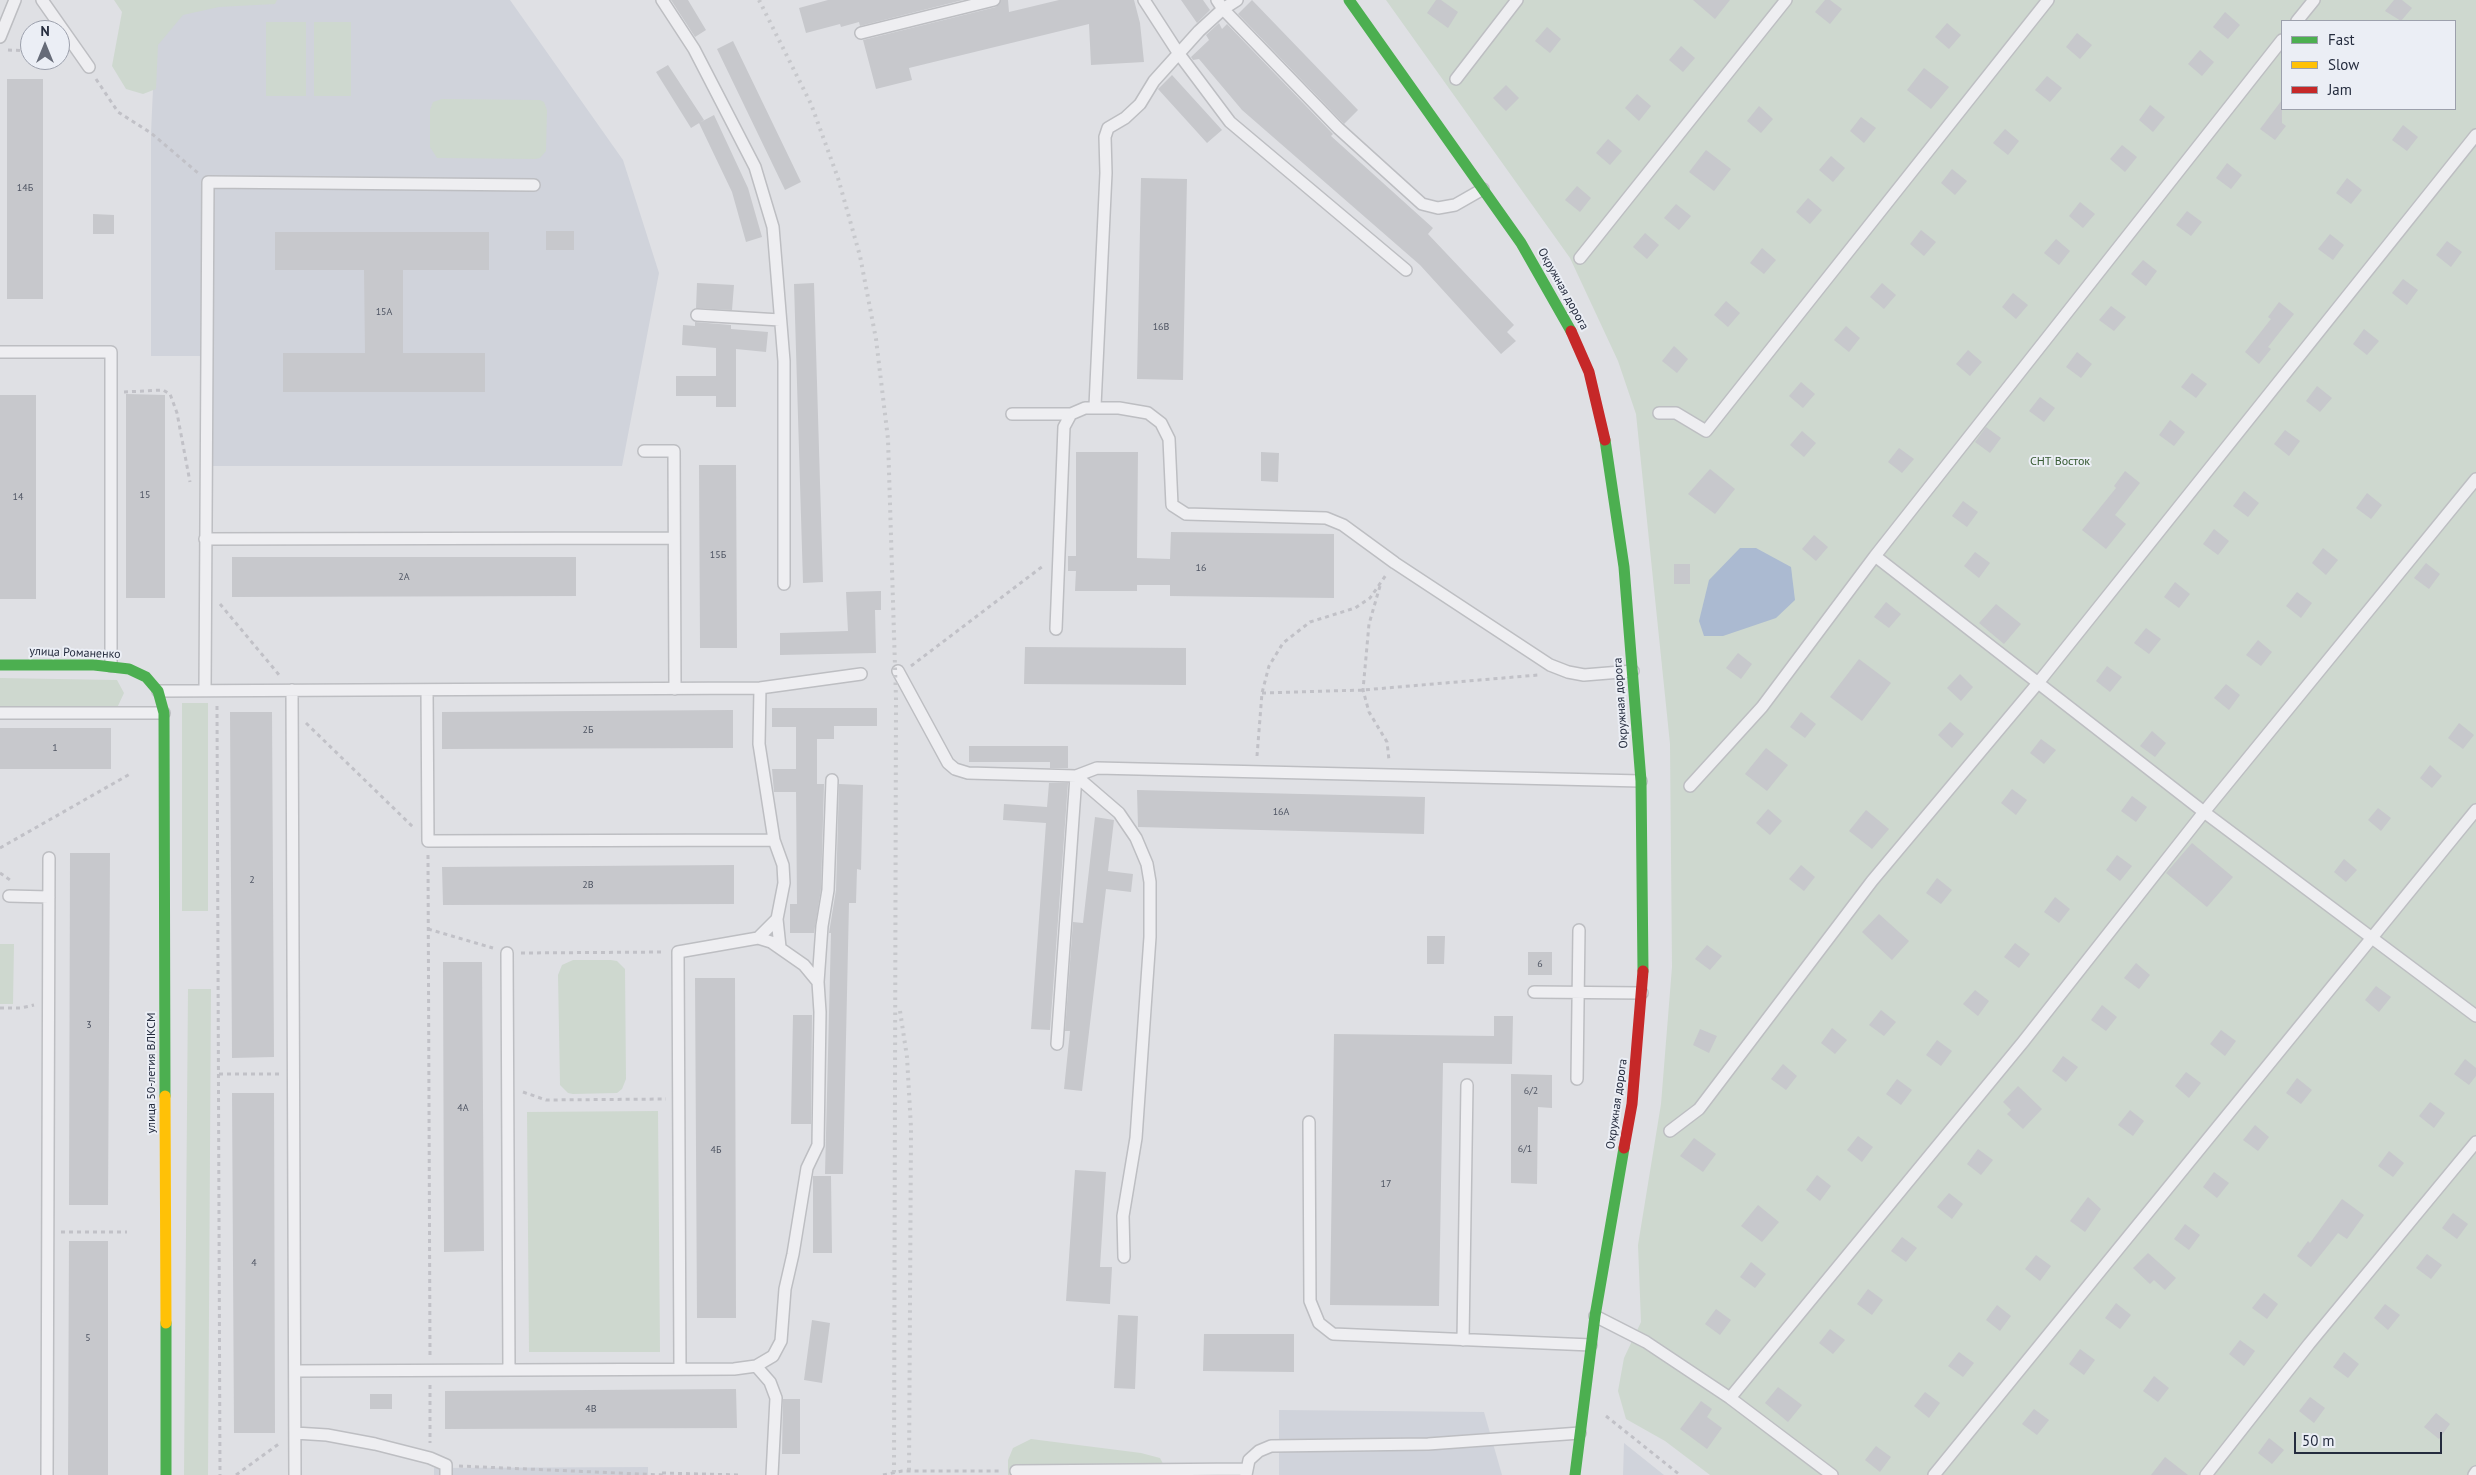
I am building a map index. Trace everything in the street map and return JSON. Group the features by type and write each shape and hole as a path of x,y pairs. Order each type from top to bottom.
{"main road":[{"name":"Окружная дорога","path":"1349,0 1521,243 1564,316 1589,372 1601,416 1611,470 1633,671 1641,781 1644,934 1642,993 1632,1104 1595,1316 1575,1475"},
{"name":"улица Романенко","path":"0,665 111,666 129,669 146,677"},
{"name":"улица 50-летия ВЛКСМ","path":"146,677 158,691 164,713 166,1475"}],"lane":[{"path":"0,37 15,0"},
{"path":"42,0 89,67"},
{"path":"662,0 694,48 755,167 773,227 784,361 784,584"},
{"path":"861,34 994,0"},
{"path":"1144,0 1180,54 1230,122 1406,270"},
{"path":"1095,406 1106,173 1105,137 1108,128 1125,118 1140,104 1154,81 1180,54 1220,4 1236,0"},
{"path":"1456,79 1517,0"},
{"path":"1580,258 1786,0"},
{"path":"1659,413 1676,412 1706,431 2048,0"},
{"path":"2298,20 2314,0"},
{"path":"1220,4 1338,128 1422,204 1438,208 1454,205 1483,189"},
{"path":"1690,786 1762,706 1875,556 2281,41"},
{"path":"1670,1132 1698,1109 1872,881 2038,683 2476,135"},
{"path":"211,691 206,586 208,182 534,185"},
{"path":"697,315 780,320"},
{"path":"0,352 111,352 111,666"},
{"path":"1012,414 1071,414 1095,406 1148,413 1161,423 1169,439 1172,505 1186,514 1326,518 1343,525 1395,563 1550,665 1568,672 1584,675 1633,671"},
{"path":"1056,629 1064,427 1071,414"},
{"path":"644,450 674,450 675,688"},
{"path":"1730,1398 2023,1042 2204,812 2476,478"},
{"path":"206,539 674,538"},
{"path":"1875,556 2204,812 2476,1016"},
{"path":"898,671 948,763 955,769 968,773 1076,776 1097,768 1641,781"},
{"path":"158,691 760,688 861,674"},
{"path":"760,688 759,744 774,840 783,865 784,883 776,919 780,947"},
{"path":"292,690 295,1475"},
{"path":"427,690 428,841 774,840"},
{"path":"0,713 164,713"},
{"path":"1057,1044 1076,776"},
{"path":"1076,776 1119,813 1136,838 1147,864 1150,882 1150,937 1136,1138 1123,1216 1124,1257"},
{"path":"295,1371 734,1369 756,1366 773,1356 781,1341 785,1289 794,1254 807,1168 818,1145 820,1012 818,982 822,926 828,890 832,780"},
{"path":"1934,1475 2214,1129 2372,939 2476,810"},
{"path":"47,1475 49,858"},
{"path":"9,896 49,897"},
{"path":"758,938 776,919"},
{"path":"1577,1079 1579,930"},
{"path":"680,1369 678,952 758,938 780,947 804,964 818,982"},
{"path":"507,953 509,1370"},
{"path":"1534,992 1642,993"},
{"path":"1463,1340 1467,1085"},
{"path":"1309,1122 1310,1301 1319,1323 1333,1334 1591,1345"},
{"path":"2206,1475 2309,1344 2476,1142"},
{"path":"1595,1316 1646,1342 1730,1398 1832,1475"},
{"path":"756,1366 770,1382 776,1398 772,1475"},
{"path":"295,1433 326,1435 430,1458 446,1470"},
{"path":"1016,1471 1246,1472 1250,1460 1259,1451 1271,1446 1428,1444 1580,1433"}],"path":[{"path":"0,49 20,50"},
{"path":"89,67 107,99 118,112 151,133 208,182"},
{"path":"111,392 162,390 170,394 177,413 191,484"},
{"path":"898,671 916,663 958,629 1059,554"},
{"path":"1257,741 1262,693 1269,666 1283,643 1310,622 1354,608 1370,598 1395,563"},
{"path":"1382,581 1369,624 1363,690 1369,712 1387,742"},
{"path":"206,586 292,690"},
{"path":"1262,693 1363,690 1568,672"},
{"path":"211,691 219,1074 220,1475"},
{"path":"292,709 428,841 430,1458"},
{"path":"0,848 130,774"},
{"path":"428,929 507,953 678,952"},
{"path":"0,1008 20,1008 49,1001"},
{"path":"219,1074 293,1074"},
{"path":"508,1087 546,1100 679,1099"},
{"path":"48,1232 127,1232"},
{"path":"1606,1415 1680,1475"},
{"path":"236,1475 295,1433"},
{"path":"446,1470 741,1475"},
{"path":"884,1475 902,1471 1016,1471"}],"shaded area":[{"path":"157,0 510,0 623,160 659,273 622,466 200,466 200,356 151,356 151,133"},
{"path":"1279,1410 1484,1412 1502,1475 1279,1475"},
{"path":"1624,1443 1664,1475 1623,1475"},
{"path":"648,1467 648,1475 434,1475 434,1468"}],"green space":[{"path":"114,0 277,0 275,4 219,7 183,15 158,45 156,89 143,94 126,89 112,66 122,12"},
{"name":"СНТ Восток","path":"1386,0 2476,0 2476,1475 1710,1475 1665,1441 1626,1419 1618,1391 1624,1358 1641,1322 1638,1245 1661,1104 1672,967 1670,744 1636,414 1618,361 1570,258"},
{"path":"266,22 306,22 306,96 266,96"},
{"path":"314,22 351,22 351,96 314,96"},
{"path":"442,99 540,100 544,102 547,110 546,151 540,158 535,159 437,158 430,147 430,110 433,102"},
{"path":"0,678 117,680 124,693 117,708 0,706"},
{"path":"182,703 208,703 208,911 182,911"},
{"path":"0,944 14,944 13,1004 0,1004"},
{"path":"573,960 617,961 625,969 626,1079 622,1089 617,1093 573,1094 568,1093 560,1085 558,975 562,965"},
{"path":"188,989 211,989 208,1475 184,1475"},
{"path":"658,1111 660,1352 529,1352 527,1112"},
{"path":"1031,1439 1141,1453 1160,1458 1169,1475 1008,1475 1008,1460 1013,1448"}],"water":[{"path":"1740,548 1756,548 1791,567 1795,600 1776,618 1723,636 1704,636 1699,621 1709,580"}],"building":[{"path":"671,0 688,0 706,30 695,37"},
{"path":"828,0 963,0 860,26 859,22 841,27 840,24 806,33 799,8"},
{"path":"1001,0 1008,0 1009,12 1059,0 1134,0 1140,23 1144,62 1091,65 1089,24 909,68 912,80 876,89 863,40 996,7"},
{"path":"1181,0 1203,0 1210,10 1197,23"},
{"path":"1252,0 1358,110 1344,124 1238,14"},
{"path":"1436,0 1441,0 1458,12 1448,28 1427,13"},
{"path":"1693,0 1730,0 1715,19"},
{"path":"1825,0 1830,0 1842,9 1830,24 1815,12"},
{"path":"2394,0 2402,0 2412,8 2402,20 2385,11"},
{"path":"2225,12 2240,25 2228,39 2213,27"},
{"path":"1219,23 1222,29 1227,24 1333,134 1331,136 1433,228 1428,234 1514,325 1507,332 1516,341 1501,354 1420,265 1242,110 1199,59 1193,60 1191,57 1209,40 1206,35"},
{"path":"1947,23 1961,35 1949,49 1935,37"},
{"path":"1547,27 1561,39 1550,53 1535,41"},
{"path":"2077,33 2092,45 2080,59 2066,47"},
{"path":"733,41 801,182 785,190 717,49"},
{"path":"1681,46 1695,58 1683,72 1669,60"},
{"path":"2200,50 2214,62 2202,76 2188,64"},
{"path":"668,65 704,120 691,128 656,72"},
{"path":"1924,68 1949,87 1931,109 1907,90"},
{"path":"1172,75 1222,130 1207,143 1158,89"},
{"path":"2047,76 2062,88 2050,102 2035,90"},
{"path":"7,79 43,79 43,299 7,299"},
{"path":"1506,85 1519,98 1506,111 1493,98"},
{"path":"1637,94 1651,106 1639,121 1625,108"},
{"path":"2281,101 2282,123 2286,126 2275,140 2260,129"},
{"path":"2150,105 2165,117 2153,132 2139,120"},
{"path":"1759,106 1773,119 1761,133 1747,121"},
{"path":"714,115 748,188 762,237 746,242 732,192 699,123"},
{"path":"1861,117 1876,128 1864,143 1850,131"},
{"path":"2403,125 2418,137 2407,151 2392,140"},
{"path":"2005,129 2019,141 2008,155 1993,143"},
{"path":"1608,139 1622,151 1610,165 1596,153"},
{"path":"2122,145 2137,157 2125,172 2110,159"},
{"path":"1706,150 1731,169 1714,191 1689,172"},
{"path":"1831,156 1845,168 1833,182 1819,170"},
{"path":"2227,163 2242,175 2231,189 2216,178"},
{"path":"1952,169 1967,181 1955,195 1941,183"},
{"path":"1141,178 1187,179 1183,380 1137,379"},
{"path":"2347,178 2362,190 2351,204 2336,193"},
{"path":"1577,186 1591,198 1580,212 1565,200"},
{"path":"1808,198 1822,210 1810,224 1796,212"},
{"path":"2080,202 2095,214 2083,228 2069,216"},
{"path":"1676,204 1691,216 1679,230 1664,218"},
{"path":"2187,211 2202,222 2191,236 2176,225"},
{"path":"93,214 114,215 114,234 93,234"},
{"path":"1921,230 1936,242 1924,256 1910,244"},
{"path":"546,231 574,231 574,250 546,250"},
{"path":"275,232 489,232 489,270 403,270 403,353 485,353 485,392 283,392 283,353 365,353 364,270 275,270"},
{"path":"1645,233 1659,245 1647,259 1633,247"},
{"path":"2330,234 2344,245 2333,260 2318,249"},
{"path":"2056,239 2070,251 2059,265 2044,253"},
{"path":"2447,241 2462,252 2451,267 2436,255"},
{"path":"1762,248 1776,260 1764,274 1750,263"},
{"path":"2143,260 2157,271 2146,286 2131,274"},
{"path":"2403,279 2418,290 2407,305 2392,293"},
{"path":"697,283 734,285 732,310 696,308"},
{"path":"814,283 823,582 803,583 794,284"},
{"path":"1882,283 1896,295 1884,309 1870,297"},
{"path":"2013,293 2028,305 2016,319 2002,307"},
{"path":"1726,301 1740,313 1728,327 1714,315"},
{"path":"2279,302 2294,314 2268,347 2271,349 2259,364 2245,352 2271,319 2268,317"},
{"path":"2111,306 2126,317 2114,331 2099,320"},
{"path":"695,322 731,325 731,329 768,332 766,352 736,349 736,407 716,407 716,396 676,396 676,376 716,376 716,348 682,345 683,325 695,326"},
{"path":"1846,326 1860,338 1849,352 1834,340"},
{"path":"2364,329 2379,341 2367,355 2353,344"},
{"path":"1674,346 1688,359 1677,373 1662,361"},
{"path":"1968,350 1982,362 1970,376 1956,364"},
{"path":"2077,352 2092,364 2081,378 2066,367"},
{"path":"2192,373 2207,384 2196,398 2181,387"},
{"path":"1801,382 1815,394 1803,408 1789,396"},
{"path":"2317,386 2332,398 2320,412 2306,401"},
{"path":"126,394 165,395 165,598 126,598"},
{"path":"0,395 36,395 36,599 0,599"},
{"path":"2040,397 2055,408 2044,422 2029,411"},
{"path":"2170,420 2185,432 2174,446 2159,435"},
{"path":"1986,427 2001,438 1990,453 1975,442"},
{"path":"2285,430 2300,441 2289,456 2274,444"},
{"path":"1802,431 1816,443 1804,457 1790,445"},
{"path":"1899,448 1914,459 1902,473 1888,462"},
{"path":"1076,452 1138,452 1137,558 1170,559 1171,532 1334,534 1334,598 1170,596 1170,585 1137,585 1137,591 1075,591 1076,571 1068,571 1068,556 1076,556"},
{"path":"1261,452 1279,453 1278,482 1261,481"},
{"path":"699,465 736,465 737,648 700,648"},
{"path":"1710,469 1735,489 1715,514 1688,494"},
{"path":"2125,471 2140,483 2115,515 2126,524 2106,549 2082,530 2116,488 2114,486"},
{"path":"2244,491 2259,503 2248,517 2233,506"},
{"path":"2367,493 2382,505 2371,519 2356,508"},
{"path":"1963,501 1978,512 1967,527 1952,516"},
{"path":"2214,529 2229,541 2218,555 2203,544"},
{"path":"1814,535 1828,547 1816,561 1802,549"},
{"path":"2323,548 2338,560 2326,575 2312,563"},
{"path":"1975,552 1990,563 1979,578 1964,566"},
{"path":"232,557 576,557 576,596 232,597"},
{"path":"2426,563 2440,574 2429,589 2414,578"},
{"path":"1674,564 1690,564 1690,584 1674,584"},
{"path":"2175,582 2190,594 2179,608 2164,597"},
{"path":"881,591 881,610 875,610 876,653 780,655 780,633 848,631 846,592"},
{"path":"2297,592 2312,603 2301,618 2286,606"},
{"path":"1886,602 1901,614 1889,628 1874,617"},
{"path":"1996,604 2021,624 2004,644 1979,623"},
{"path":"2146,628 2161,639 2149,654 2134,643"},
{"path":"2258,640 2272,652 2261,666 2246,655"},
{"path":"1025,647 1186,648 1186,685 1024,684"},
{"path":"1738,653 1752,664 1741,679 1726,668"},
{"path":"1859,659 1891,683 1862,721 1830,697"},
{"path":"2107,666 2122,677 2110,692 2096,681"},
{"path":"1960,674 1973,687 1961,701 1947,688"},
{"path":"2226,684 2240,695 2229,710 2214,698"},
{"path":"772,708 877,708 877,726 834,726 834,739 817,739 817,784 824,784 821,889 814,933 790,933 790,904 797,904 796,792 774,792 772,769 796,769 796,727 772,727"},
{"path":"733,710 733,748 442,749 442,712"},
{"path":"230,712 272,712 274,1057 232,1058"},
{"path":"1801,712 1816,724 1805,738 1790,727"},
{"path":"1950,722 1964,734 1952,748 1938,735"},
{"path":"2459,723 2474,735 2463,749 2448,738"},
{"path":"0,728 111,728 111,769 0,769"},
{"path":"2152,731 2166,743 2155,757 2140,746"},
{"path":"2041,739 2056,750 2044,764 2030,753"},
{"path":"969,746 1068,746 1068,768 1050,768 1050,762 969,762"},
{"path":"1766,748 1788,765 1767,791 1745,774"},
{"path":"2430,765 2442,776 2432,788 2420,778"},
{"path":"1049,783 1068,783 1050,1030 1031,1029 1046,823 1003,820 1004,804 1047,807"},
{"path":"839,784 863,785 861,870 857,869 856,903 849,903 843,1174 825,1174 831,933 829,933 836,890"},
{"path":"2012,789 2027,800 2016,815 2001,803"},
{"path":"1137,790 1425,797 1424,834 1138,827"},
{"path":"2132,796 2147,807 2136,822 2121,811"},
{"path":"2378,808 2391,818 2381,831 2368,820"},
{"path":"1768,809 1782,821 1770,835 1756,823"},
{"path":"1866,810 1889,829 1872,849 1849,831"},
{"path":"1095,817 1114,820 1108,871 1133,874 1131,892 1106,889 1082,1091 1064,1089 1070,1031 1065,1031 1073,922 1083,923"},
{"path":"2192,843 2233,877 2207,907 2166,873"},
{"path":"70,853 110,853 108,1205 69,1205"},
{"path":"2117,855 2132,866 2120,881 2106,870"},
{"path":"2344,859 2357,870 2346,882 2334,872"},
{"path":"734,865 734,904 443,905 442,867"},
{"path":"1801,865 1815,877 1804,891 1789,879"},
{"path":"1937,878 1952,890 1941,904 1926,893"},
{"path":"2055,897 2070,909 2059,923 2044,912"},
{"path":"1879,914 1909,941 1892,960 1862,932"},
{"path":"1427,936 1445,936 1444,964 1427,964"},
{"path":"2015,943 2030,954 2019,968 2004,957"},
{"path":"1707,945 1722,956 1710,970 1695,959"},
{"path":"1528,952 1552,952 1552,975 1528,975"},
{"path":"443,962 482,962 484,1251 444,1252"},
{"path":"2136,963 2150,975 2139,989 2124,978"},
{"path":"695,978 735,978 736,1318 697,1318"},
{"path":"2376,986 2391,997 2379,1012 2365,1000"},
{"path":"1975,990 1989,1001 1978,1016 1963,1004"},
{"path":"2102,1005 2117,1017 2106,1031 2091,1020"},
{"path":"1881,1010 1896,1022 1884,1036 1869,1025"},
{"path":"793,1015 812,1015 811,1124 791,1124"},
{"path":"1494,1016 1513,1016 1512,1064 1443,1063 1439,1306 1330,1305 1334,1034 1494,1036"},
{"path":"1832,1028 1847,1040 1835,1054 1821,1043"},
{"path":"1700,1029 1717,1036 1709,1053 1693,1045"},
{"path":"2221,1030 2236,1041 2225,1056 2210,1044"},
{"path":"1937,1040 1952,1051 1941,1066 1926,1055"},
{"path":"2063,1056 2078,1067 2066,1082 2052,1071"},
{"path":"2465,1059 2476,1068 2476,1076 2469,1085 2454,1074"},
{"path":"1783,1064 1797,1076 1786,1090 1771,1079"},
{"path":"2186,1072 2201,1083 2189,1098 2175,1086"},
{"path":"1511,1074 1552,1075 1552,1108 1538,1107 1537,1184 1511,1183"},
{"path":"2297,1078 2312,1090 2301,1104 2286,1093"},
{"path":"1897,1079 1912,1090 1901,1105 1886,1094"},
{"path":"2018,1086 2042,1109 2023,1129 2007,1114 2011,1110 2003,1102"},
{"path":"232,1093 274,1093 275,1433 234,1433"},
{"path":"2430,1102 2445,1113 2434,1128 2419,1116"},
{"path":"2130,1110 2144,1121 2133,1136 2118,1125"},
{"path":"2255,1125 2269,1137 2258,1151 2243,1140"},
{"path":"1858,1136 1873,1147 1862,1162 1847,1150"},
{"path":"1694,1138 1716,1154 1703,1172 1680,1156"},
{"path":"1978,1149 1993,1160 1981,1175 1967,1164"},
{"path":"2389,1151 2404,1163 2393,1177 2378,1166"},
{"path":"1075,1170 1106,1172 1100,1267 1112,1267 1110,1304 1066,1301"},
{"path":"2214,1172 2229,1183 2217,1198 2203,1187"},
{"path":"1817,1175 1831,1186 1820,1201 1806,1190"},
{"path":"813,1176 831,1176 832,1253 813,1253"},
{"path":"1949,1193 1963,1204 1952,1219 1937,1207"},
{"path":"2088,1197 2101,1209 2085,1232 2070,1221"},
{"path":"2342,1199 2364,1215 2347,1239 2338,1233 2311,1267 2297,1256 2308,1241 2310,1243"},
{"path":"1758,1205 1779,1222 1762,1242 1741,1226"},
{"path":"2453,1213 2468,1224 2457,1239 2442,1228"},
{"path":"2185,1224 2200,1235 2189,1250 2174,1239"},
{"path":"1902,1237 1917,1248 1906,1262 1891,1251"},
{"path":"69,1241 108,1241 108,1475 68,1475"},
{"path":"2148,1253 2176,1278 2165,1290 2154,1280 2150,1284 2133,1268"},
{"path":"2427,1254 2442,1265 2431,1279 2416,1268"},
{"path":"2036,1255 2051,1266 2040,1281 2025,1269"},
{"path":"1751,1262 1766,1274 1755,1288 1740,1277"},
{"path":"1868,1289 1883,1300 1872,1315 1857,1304"},
{"path":"2264,1293 2278,1304 2267,1319 2252,1308"},
{"path":"2116,1303 2131,1315 2120,1329 2105,1318"},
{"path":"2385,1304 2400,1315 2388,1330 2374,1318"},
{"path":"1997,1305 2011,1316 2000,1331 1986,1320"},
{"path":"1716,1309 1731,1320 1720,1335 1705,1324"},
{"path":"1118,1315 1138,1316 1135,1389 1114,1388"},
{"path":"812,1320 830,1323 822,1383 804,1380"},
{"path":"1830,1329 1845,1340 1833,1354 1819,1343"},
{"path":"1204,1334 1294,1334 1294,1372 1203,1371"},
{"path":"2240,1340 2255,1351 2244,1366 2229,1354"},
{"path":"2080,1349 2095,1360 2084,1375 2069,1364"},
{"path":"1959,1352 1974,1363 1963,1377 1948,1366"},
{"path":"2344,1352 2359,1364 2348,1378 2333,1367"},
{"path":"2154,1376 2169,1388 2158,1402 2143,1391"},
{"path":"1778,1387 1802,1405 1788,1422 1765,1403"},
{"path":"736,1389 737,1428 445,1429 445,1391"},
{"path":"1925,1392 1940,1403 1929,1418 1914,1406"},
{"path":"370,1394 392,1394 392,1409 370,1409"},
{"path":"2310,1397 2325,1408 2314,1423 2299,1411"},
{"path":"783,1399 800,1399 800,1454 782,1454"},
{"path":"1701,1401 1712,1409 1707,1417 1722,1428 1707,1449 1680,1429"},
{"path":"2034,1409 2049,1420 2037,1435 2022,1424"},
{"path":"2436,1413 2450,1424 2439,1439 2424,1427"},
{"path":"2269,1438 2284,1450 2272,1464 2258,1453"},
{"path":"1876,1446 1891,1457 1880,1472 1865,1460"},
{"path":"2165,1457 2188,1475 2151,1475"}],"railway":[{"path":"759,0 811,104 838,178 860,256 876,339 888,439 896,699 894,1475"},
{"path":"900,1011 907,1057 911,1128 909,1475"}],"traffic: fast":[{"path":"1349,0 1521,243 1571,331"},
{"path":"1605,440 1624,567 1641,781 1643,971"},
{"path":"0,665 94,665 129,669 146,677 158,691 164,713 165,1096"},
{"path":"1575,1475 1595,1316 1624,1148"},
{"path":"166,1323 166,1475"}],"traffic: slow":[{"path":"165,1096 166,1323"}],"traffic: jam":[{"path":"1571,331 1589,372 1605,440"},
{"path":"1624,1148 1632,1104 1643,971"}]}
